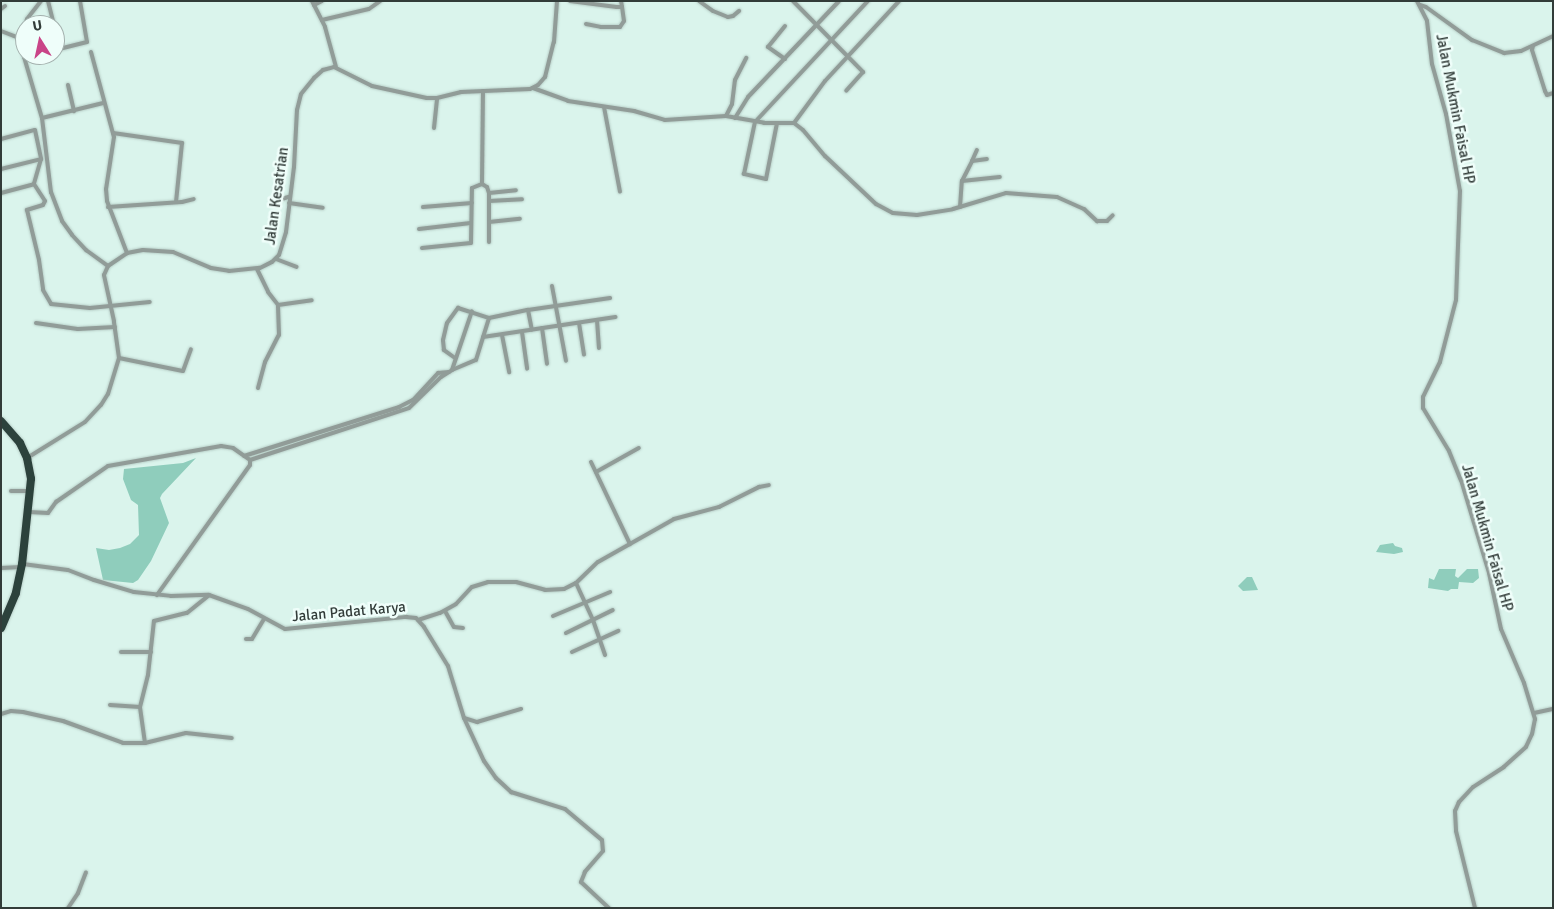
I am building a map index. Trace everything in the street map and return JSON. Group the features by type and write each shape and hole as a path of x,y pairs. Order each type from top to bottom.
{"highway":[{"path":"1,421 20,443 27,458 32,479 22,566 13,604 1,628"}],"street":[{"path":"30,15 40,1"},
{"path":"48,1 52,15"},
{"path":"65,48 87,42 80,1"},
{"path":"322,1 313,3 322,20 336,67 377,88 437,98 462,92 533,88 568,101 634,111 671,120 726,116 755,122 794,123 804,130 825,156 888,212 917,215 960,207 999,194 1013,193 1057,197 1084,209 1097,221 1107,221 1113,215"},
{"path":"322,20 368,9 380,1"},
{"path":"533,88 545,77 551,59 556,32 557,1"},
{"path":"570,1 622,7"},
{"path":"586,24 620,27 624,20 621,1"},
{"path":"699,1 713,11 728,17 733,16 738,11"},
{"path":"793,1 863,72 846,91"},
{"path":"735,118 748,97 839,1"},
{"path":"777,123 766,179 744,174 755,122 868,1"},
{"path":"794,123 847,55 899,1"},
{"path":"1418,3 1472,40 1498,51 1513,52 1533,46 1553,36"},
{"name":"Jalan Mukmin Faisal HP","path":"1418,3 1427,21 1432,64 1446,114 1460,191 1456,300 1440,362 1422,397 1423,408 1430,423 1449,451 1461,480 1489,573 1500,629 1534,713"},
{"path":"784,59 768,47 785,26"},
{"path":"1,32 15,36"},
{"path":"1533,46 1532,50 1545,91 1548,95 1553,93"},
{"path":"90,52 103,104 113,133 106,189 108,207 127,253"},
{"path":"726,116 732,104 735,80 746,58"},
{"path":"26,65 42,118 51,192 62,221 80,244 108,266 104,275 115,327 119,358 108,394 93,415 72,432 27,458"},
{"name":"Jalan Kesatrian","path":"108,266 127,253 165,250 218,269 235,271 257,268 276,259 284,241 294,167 297,110 301,94 319,73 328,68 336,67"},
{"path":"68,85 74,111"},
{"path":"482,184 483,90"},
{"path":"434,128 437,98"},
{"path":"42,118 103,104"},
{"path":"604,107 620,192"},
{"path":"1,139 35,130 40,159 34,184 45,201 43,205 27,210 44,290 51,304 87,308 150,302"},
{"path":"113,133 182,143 176,202"},
{"path":"960,207 962,181 977,150"},
{"path":"1,170 40,159"},
{"path":"972,161 987,159"},
{"path":"962,181 1000,177"},
{"path":"1,193 34,184"},
{"path":"482,184 487,187 489,193 489,242"},
{"path":"422,248 471,243 472,188 482,184"},
{"path":"489,193 516,190"},
{"path":"271,202 290,197"},
{"path":"108,207 194,199"},
{"path":"489,201 522,199"},
{"path":"289,203 323,208"},
{"path":"423,207 472,203"},
{"path":"489,222 520,219"},
{"path":"419,229 471,223"},
{"path":"276,259 297,267"},
{"path":"257,268 268,292 278,306 279,335 265,362 258,388"},
{"path":"552,286 566,361"},
{"path":"455,358 446,352 443,345 447,323 458,308 489,318 528,310 610,298"},
{"path":"278,306 312,300"},
{"path":"528,310 532,330"},
{"path":"250,460 409,408 451,371 472,311"},
{"path":"483,337 616,317"},
{"path":"244,456 407,403 438,373 451,371 476,360 489,318"},
{"path":"597,320 600,348"},
{"path":"36,323 78,329 115,327"},
{"path":"579,323 584,354"},
{"path":"542,328 547,364"},
{"path":"522,332 527,370"},
{"path":"502,335 509,372"},
{"path":"119,358 183,371 191,349"},
{"path":"29,512 48,514 56,502 101,469 116,463 226,445 250,460"},
{"path":"596,472 639,448"},
{"path":"157,595 250,465 250,460"},
{"path":"591,462 630,544"},
{"path":"418,620 444,611 456,604 472,588 488,582 516,582 554,591 576,583 598,562 674,519 719,507 758,487 769,485"},
{"path":"11,491 31,491"},
{"name":"Jalan Padat Karya","path":"1,568 22,566 61,568 122,590 157,595 209,595 240,606 280,627 292,629 399,617 412,617 418,620 448,666 464,718 484,761 503,786 519,795 565,809 602,840 603,851 585,872 581,882 609,908"},
{"path":"576,583 593,620 604,655"},
{"path":"553,616 610,592"},
{"path":"145,743 140,707 151,652 154,621 187,612 209,595"},
{"path":"566,633 613,610"},
{"path":"444,611 454,627 463,628"},
{"path":"246,640 252,639 264,619"},
{"path":"572,652 618,631"},
{"path":"121,652 151,652"},
{"path":"110,705 140,707"},
{"path":"464,718 477,722 521,709"},
{"path":"1474,908 1456,831 1455,811 1459,802 1473,787 1504,767 1526,747 1534,725 1534,713 1553,709"},
{"path":"1,714 11,711 23,712 81,726 123,743 145,743 186,733 232,738"},
{"path":"68,908 78,893 86,872"}],"green space":[{"path":"196,458 160,498 169,523 151,561 138,580 133,583 103,580 96,548 109,550 120,548 130,544 139,535 138,505 131,500 123,479 124,469 183,463"},
{"path":"1393,543 1395,546 1402,548 1403,552 1394,554 1376,552 1380,545"},
{"path":"1439,569 1456,569 1455,576 1458,578 1467,569 1478,569 1479,578 1473,583 1459,582 1458,589 1448,591 1428,588 1429,578 1434,580"},
{"path":"1247,577 1252,577 1258,590 1243,591 1238,586"}]}
